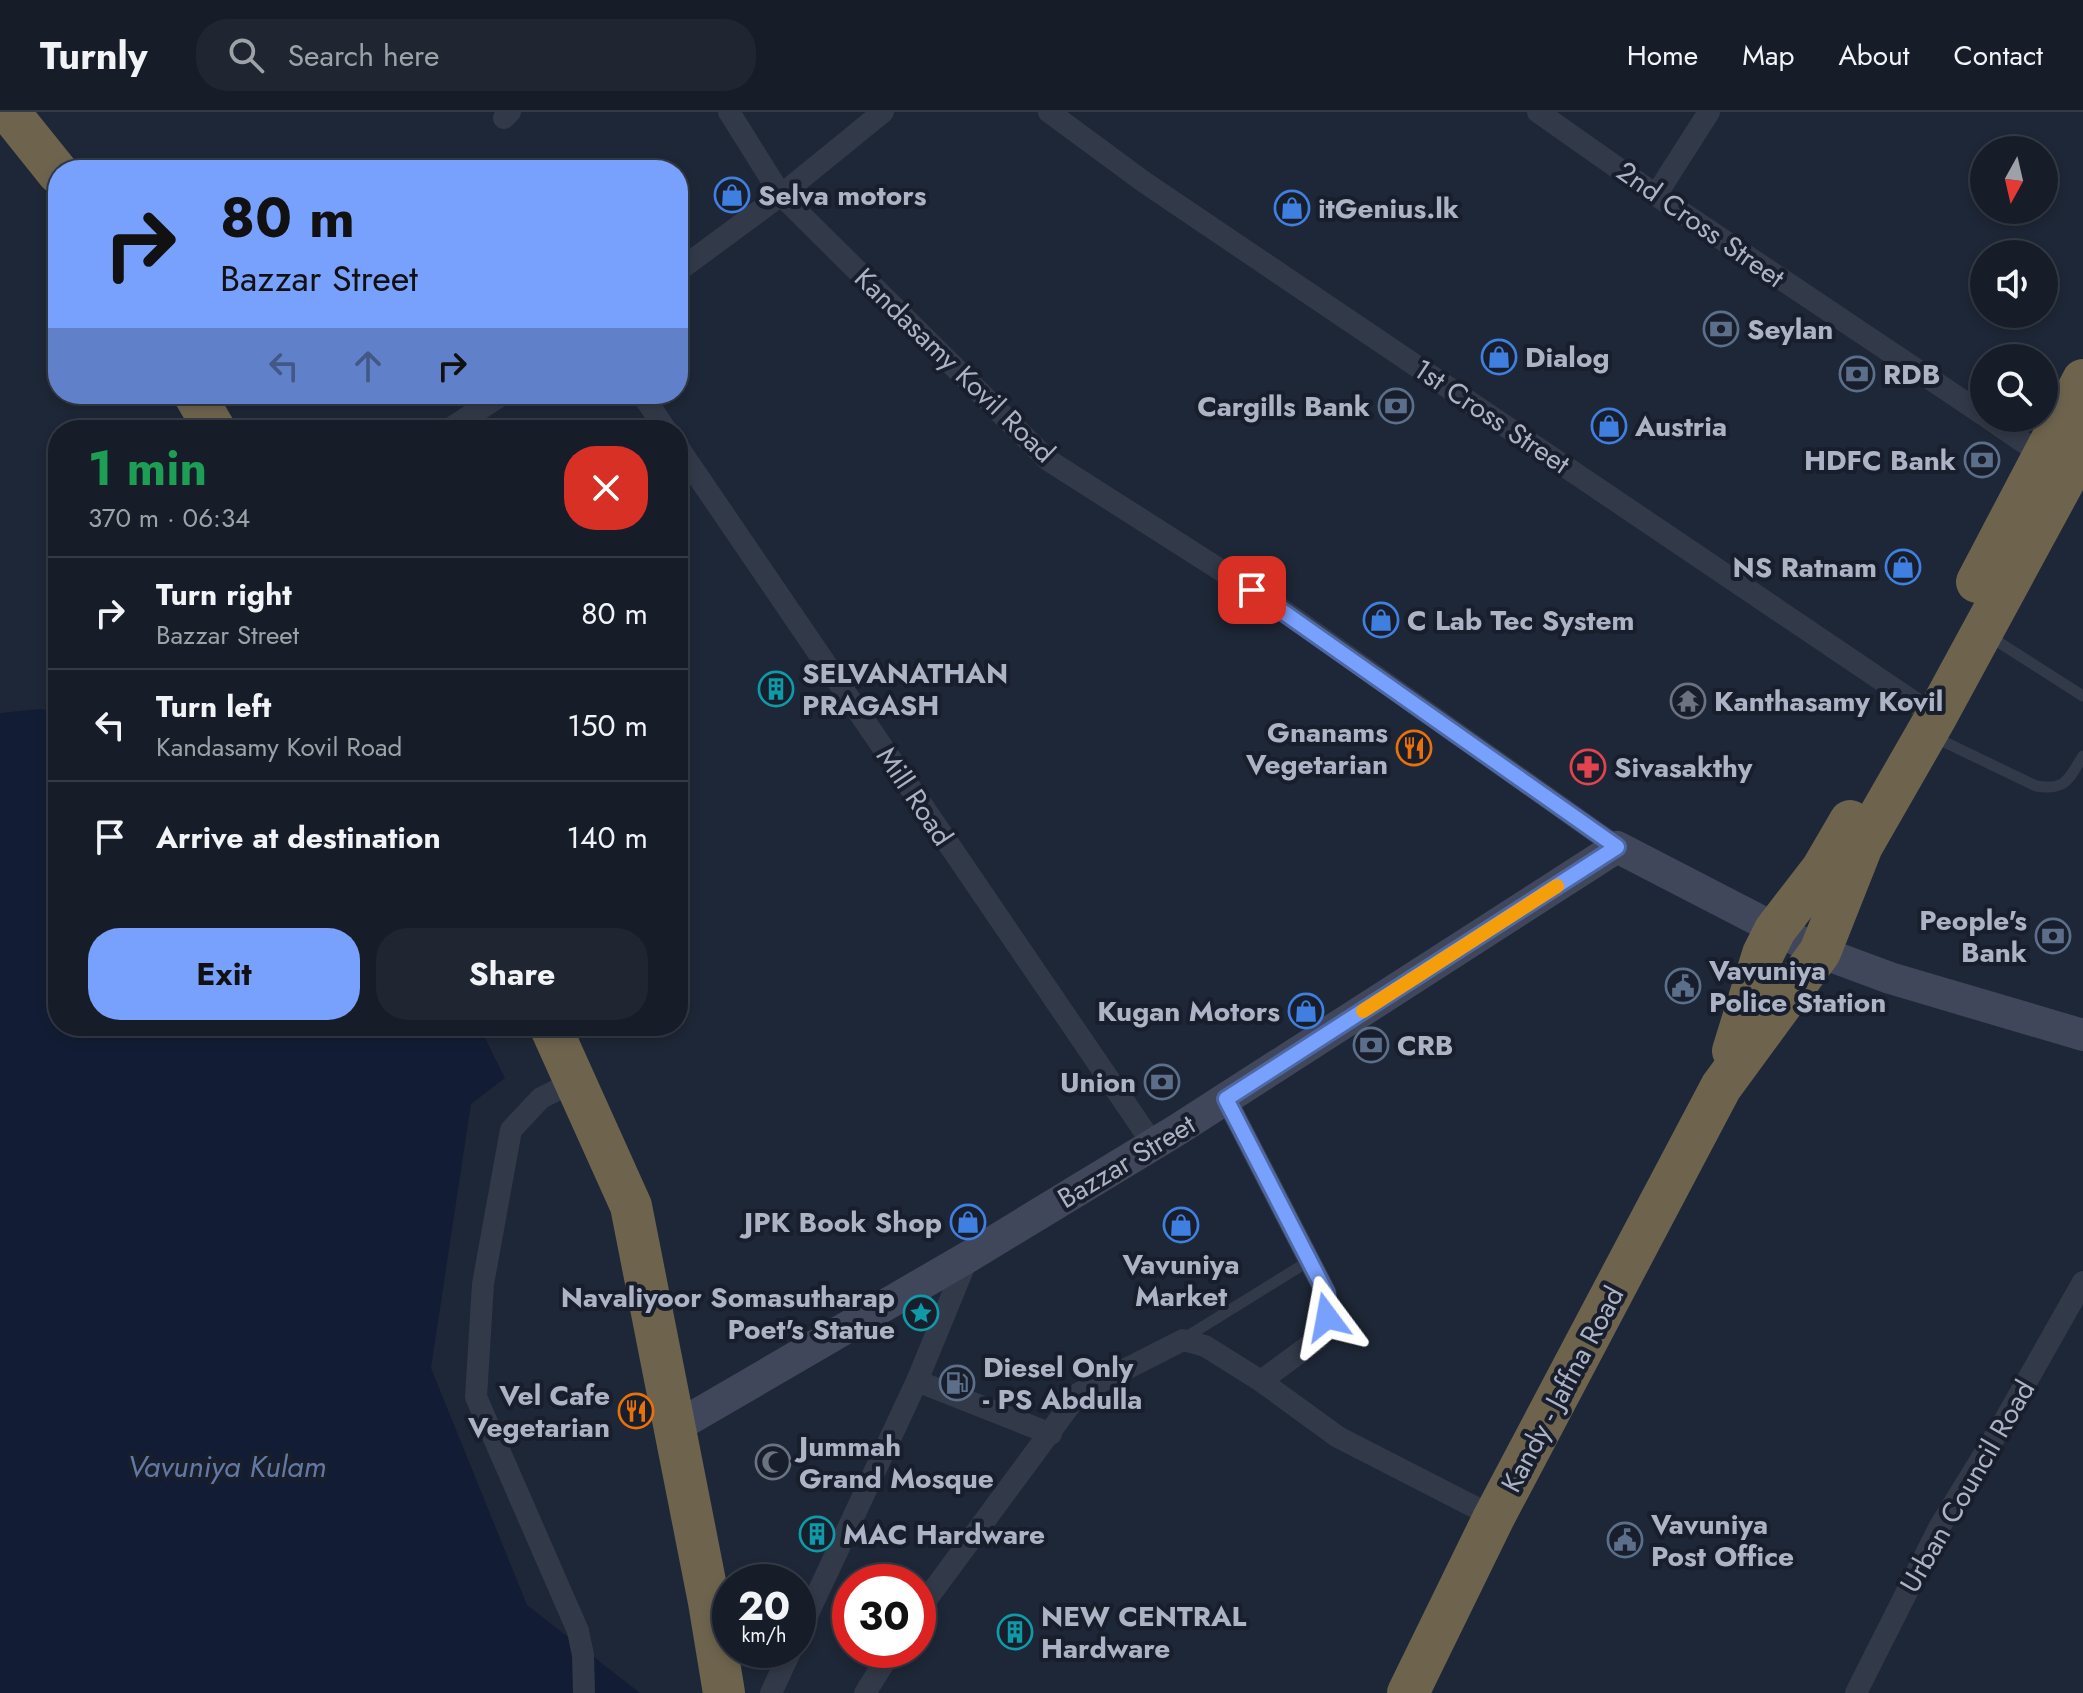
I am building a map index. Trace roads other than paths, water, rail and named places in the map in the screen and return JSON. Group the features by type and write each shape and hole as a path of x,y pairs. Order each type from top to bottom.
{"highway":[{"path":"9,112 48,161"},
{"name":"Kandy - Jaffna Road","path":"1408,1693 1494,1517 1721,1087 1820,952 1862,846 1925,717 2065,458 2083,380"},
{"name":"Kandy - Jaffna Road","path":"1721,1087 1763,954 1775,930 1822,869 1925,717"},
{"path":"555,1036 631,1206 724,1693"}],"main road":[{"path":"1617,847 1820,952 1890,978 2083,1035"},
{"name":"Bazzar Street","path":"674,1428 968,1257 1153,1144 1617,847"}],"street":[{"name":"Kandasamy Kovil Road","path":"729,112 781,195 1048,460 1277,606 1617,847"},
{"path":"688,264 781,195 883,112"},
{"name":"1st Cross Street","path":"1049,112 1144,182 1925,717"},
{"name":"2nd Cross Street","path":"1538,112 1970,406"},
{"path":"1656,195 1709,112"},
{"path":"463,420 488,404"},
{"name":"2nd Cross Street","path":"2015,432 2065,458"},
{"name":"Mill Road","path":"688,462 1153,1144"},
{"path":"577,1080 541,1098 511,1130 483,1284 476,1397 578,1631 583,1655 584,1693"},
{"path":"1226,1099 1326,1293 1327,1317 1318,1339 1261,1381"},
{"path":"816,1597 917,1381 968,1257"},
{"name":"Urban Council Road","path":"1856,1693 1940,1526 2002,1425 2083,1282"},
{"path":"936,1587 1079,1393 1183,1340 1205,1346 1261,1381 1338,1437 1494,1517"},
{"path":"917,1381 1051,1434"},
{"path":"771,1693 783,1668"},
{"path":"865,1693 881,1668"}],"lane":[{"path":"1983,610 2083,696"},
{"path":"1925,717 2036,786 2053,789 2065,784 2083,756"},
{"path":"1183,1340 1309,1261"}],"water":[{"name":"Vavuniya Kulam","path":"48,711 48,1036 484,1036 505,1078 471,1104 431,1368 527,1605 640,1693 0,1693 0,713"}],"place":[{"name":"Selva motors","path":"732,195"},
{"name":"itGenius.lk","path":"1292,208"},
{"name":"Seylan","path":"1721,329"},
{"name":"Dialog","path":"1499,357"},
{"name":"RDB","path":"1857,374"},
{"name":"Cargills Bank","path":"1396,406"},
{"name":"Austria","path":"1609,426"},
{"name":"HDFC Bank","path":"1982,460"},
{"name":"NS Ratnam","path":"1903,567"},
{"name":"C Lab Tec System","path":"1381,620"},
{"name":"SELVANATHAN PRAGASH","path":"776,689"},
{"name":"Kanthasamy Kovil","path":"1688,701"},
{"name":"Gnanams Vegetarian","path":"1414,748"},
{"name":"Sivasakthy","path":"1588,767"},
{"name":"People's Bank","path":"2053,936"},
{"name":"Vavuniya Police Station","path":"1683,986"},
{"name":"Kugan Motors","path":"1306,1011"},
{"name":"CRB","path":"1371,1045"},
{"name":"Union","path":"1162,1082"},
{"name":"JPK Book Shop","path":"968,1222"},
{"name":"Vavuniya Market","path":"1181,1225"},
{"name":"Navaliyoor Somasutharap Poet's Statue","path":"921,1313"},
{"name":"Diesel Only - PS Abdulla","path":"957,1383"},
{"name":"Vel Cafe Vegetarian","path":"636,1411"},
{"name":"Jummah Grand Mosque","path":"773,1462"},
{"name":"MAC Hardware","path":"817,1534"},
{"name":"Vavuniya Post Office","path":"1625,1540"},
{"name":"NEW CENTRAL Hardware","path":"1015,1632"}]}
